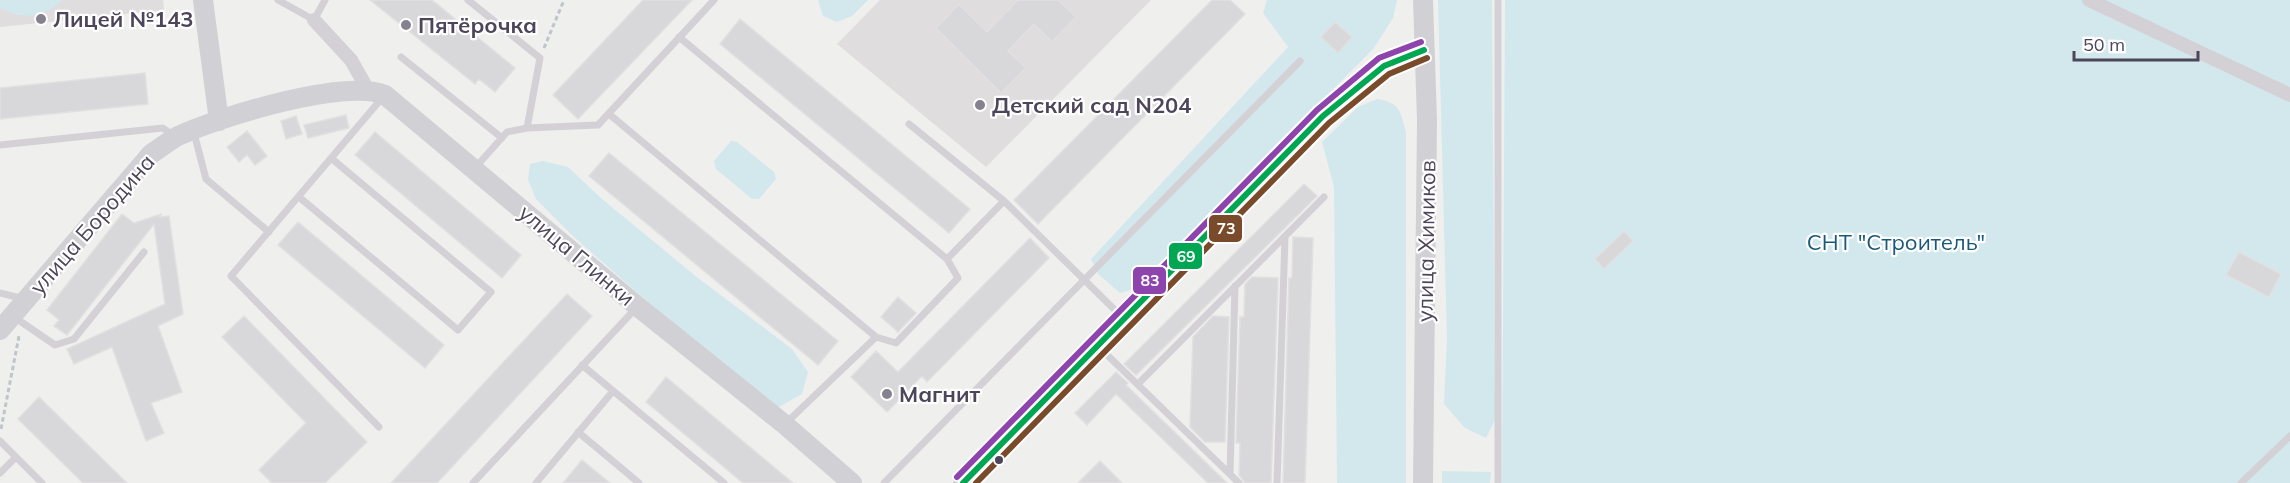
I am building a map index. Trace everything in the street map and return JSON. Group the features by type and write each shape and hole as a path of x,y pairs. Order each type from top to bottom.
{"street":[{"path":"204,0 219,121"},
{"name":"улица Химиков","path":"1423,0 1427,120 1423,483"},
{"path":"2089,0 2290,95"},
{"name":"улица Глинки","path":"314,20 351,60 376,92 474,169 784,424 852,483"},
{"path":"963,483 1323,116 1384,66 1424,50"},
{"name":"улица Бородина","path":"11,323 26,299 151,154 184,134 219,121 306,96 344,90 376,92"}],"lane":[{"path":"278,0 314,20 325,0"},
{"path":"468,0 540,58 527,128"},
{"path":"474,169 507,132 527,128 598,125 714,0"},
{"path":"1498,0 1498,483"},
{"path":"609,114 876,337 896,343 958,278 947,259 679,37"},
{"path":"401,57 502,138"},
{"path":"884,483 1300,61"},
{"path":"376,92 331,158 231,276 379,427"},
{"path":"909,124 1004,201 1123,319"},
{"path":"0,145 164,128 184,134 206,179 269,232"},
{"path":"298,197 458,330 465,323 491,292 331,158"},
{"path":"1138,384 1324,197"},
{"path":"947,259 1004,201"},
{"path":"1277,483 1285,236"},
{"path":"11,323 55,345 74,339 144,252"},
{"path":"1230,474 1235,286"},
{"path":"0,293 26,299"},
{"path":"473,483 638,306"},
{"path":"784,424 876,337"},
{"path":"1098,345 1239,483"},
{"path":"582,365 724,483"},
{"path":"536,483 613,391"},
{"path":"578,432 639,483"},
{"path":"2241,483 2290,436"},
{"path":"0,441 42,483"},
{"path":"0,473 15,458"}],"path":[{"path":"540,58 564,0"},
{"path":"0,434 11,323"}],"shaded area":[{"name":"Лицей №143","path":"0,0 163,0 164,10 0,27"},
{"name":"Детский сад N204","path":"880,0 1151,0 986,167 837,44"}],"green space":[{"path":"0,0 63,0 41,13 25,16 0,8"},
{"path":"818,0 868,0 852,16 837,22 823,16"},
{"path":"1267,0 1397,0 1393,18 1374,48 1134,289 1120,293 1098,274 1091,259 1288,47 1263,13"},
{"path":"1438,0 1492,0 1495,420 1486,438 1465,428 1444,404 1447,339"},
{"name":"СНТ \"Строитель\"","path":"1505,0 2290,0 2290,483 1502,483"},
{"path":"1377,99 1391,103 1398,109 1406,132 1406,483 1337,483 1334,187 1322,142 1358,107"},
{"path":"731,141 737,142 774,172 776,179 759,199 752,199 716,169 714,161"},
{"path":"543,161 568,167 602,199 698,278 792,349 808,372 802,394 777,408 703,350 575,238 536,199 528,180 530,164"},
{"path":"1442,471 1491,472 1490,483 1442,483"}],"building":[{"path":"370,0 432,0 515,68 495,92 479,79 475,84"},
{"path":"643,0 692,0 578,119 553,95"},
{"path":"1018,0 1058,0 1076,17 1052,42 1034,24 1008,51 1026,68 1001,93 936,28 959,4 987,32"},
{"path":"1212,0 1230,0 1245,14 1038,224 1014,200"},
{"path":"740,19 970,209 949,233 720,44"},
{"path":"1335,22 1352,37 1338,53 1321,37"},
{"path":"145,73 148,104 0,119 0,88"},
{"path":"346,115 349,128 308,138 304,125"},
{"path":"296,116 302,134 286,139 281,121"},
{"path":"247,131 267,156 255,165 247,155 239,162 227,147"},
{"path":"375,132 521,255 502,278 355,155"},
{"path":"609,153 838,341 818,365 589,176"},
{"path":"1304,184 1317,196 1136,375 1124,364"},
{"path":"122,214 134,223 162,214 159,217 169,216 183,314 158,326 182,392 151,403 164,433 146,441 112,347 74,364 67,349 165,304 154,224 67,335 54,326 59,320 47,310"},
{"path":"298,222 444,345 425,368 278,245"},
{"path":"1624,231 1633,241 1604,269 1595,259"},
{"path":"1293,237 1313,238 1305,483 1283,483 1289,278 1292,278"},
{"path":"1030,238 1049,258 927,382 922,376 887,412 851,377 876,351 898,372"},
{"path":"2239,252 2281,274 2269,297 2226,275"},
{"path":"1252,277 1278,278 1271,483 1245,483 1239,475 1240,443 1236,443 1240,317 1244,317 1245,284"},
{"path":"567,294 592,316 437,483 391,483"},
{"path":"898,297 916,313 898,332 881,317"},
{"path":"244,316 367,442 325,483 272,483 259,470 306,423 222,337"},
{"path":"1213,316 1229,317 1225,442 1205,442 1190,427 1193,337"},
{"path":"1116,372 1128,383 1126,385 1227,483 1208,483 1116,394 1087,425 1075,413"},
{"path":"666,377 793,483 743,483 646,402"},
{"path":"39,397 127,483 83,483 18,419"},
{"path":"582,460 610,483 563,483"},
{"path":"1100,461 1122,483 1078,483"}],"transit line":[{"name":"83","path":"957,477 1317,110 1379,58 1421,42"},
{"name":"69","path":"963,483 1323,116 1384,66 1424,50"},
{"name":"73","path":"976,483 1329,123 1389,74 1427,58"}],"place":[{"name":"Лицей №143","path":"41,19"},
{"name":"Пятёрочка","path":"406,25"},
{"name":"Детский сад N204","path":"980,105"},
{"name":"Магнит","path":"887,394"}]}
